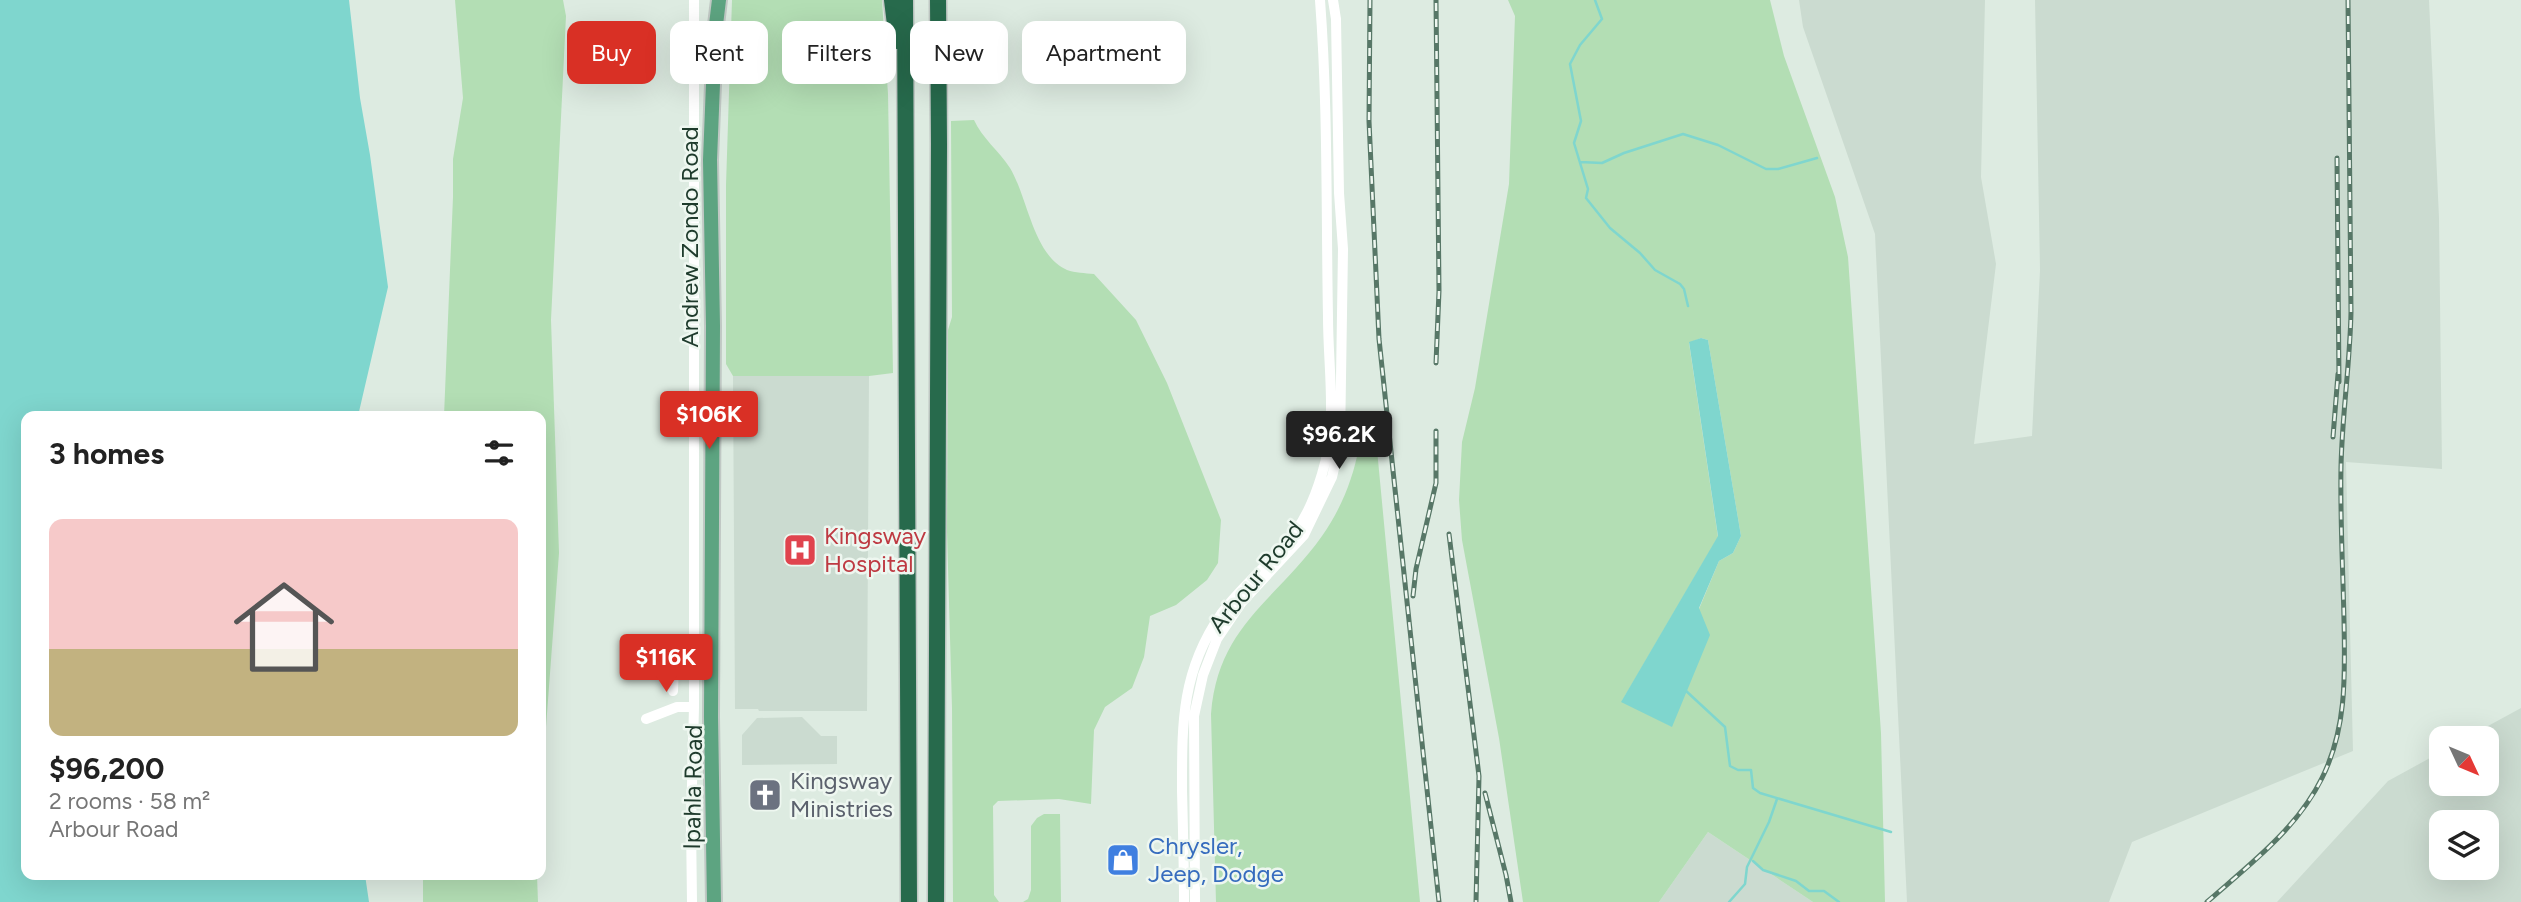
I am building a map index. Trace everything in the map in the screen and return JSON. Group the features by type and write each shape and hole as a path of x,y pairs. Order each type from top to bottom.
{"highway":[{"path":"892,0 906,116"},
{"path":"905,0 909,902"},
{"path":"936,902 938,0"},
{"path":"939,144 946,0"}],"main road":[{"name":"Andrew Zondo Road","path":"710,0 712,21"},
{"name":"Andrew Zondo Road","path":"716,21 719,0"},
{"name":"Andrew Zondo Road","path":"713,84 710,160 713,326 711,717 714,902"}],"street":[{"name":"Ipahla Road","path":"692,902 694,0"},
{"name":"Arbour Road","path":"1184,902 1182,724 1186,692 1195,664 1222,614 1297,530 1311,504 1328,451 1332,424 1332,391 1320,0"},
{"name":"Arbour Road","path":"1195,902 1194,716 1203,675 1217,639 1242,602 1288,556 1304,535 1332,477 1340,443 1343,249 1339,193 1336,19 1333,0"},
{"path":"657,665 693,665"},
{"path":"673,691 674,665"},
{"path":"646,719 677,707 694,707"}],"shaded area":[{"path":"1799,0 1985,0 1981,177 1996,264 1974,444 2032,436 2040,270 2035,0 2429,0 2439,218 2442,469 2346,462 2353,751 2132,842 2109,902 1907,902 1875,234 1803,27"},
{"name":"Kingsway Hospital","path":"733,376 869,376 867,711 735,709"},
{"path":"2521,708 2521,902 2277,902 2388,781 2429,759 2429,796 2499,796 2499,726 2488,726"},
{"path":"802,717 821,736 837,736 837,764 742,765 742,735 757,718"},
{"path":"1708,832 1813,902 1659,902"}],"green space":[{"path":"455,0 563,0 566,16 551,320 559,553 546,727 546,411 444,411 453,159 463,98"},
{"path":"732,0 882,0 883,21 782,21 782,84 887,84 893,373 869,376 733,376 726,364 729,84 768,84 768,21 731,21"},
{"path":"1508,0 1770,0 1784,56 1835,197 1848,257 1881,733 1885,902 1813,902 1708,832 1659,902 1523,902 1499,738 1462,540 1459,500 1462,442 1475,388 1509,184 1515,16","holes":["1701,338 1708,340 1741,536 1733,553 1719,561 1699,609 1671,726 1622,701 1718,537 1689,343"]},
{"path":"974,120 981,133 1010,168 1032,225 1046,252 1067,270 1094,274 1136,320 1167,383 1221,520 1218,563 1207,580 1176,605 1150,616 1144,657 1132,688 1105,707 1094,730 1091,804 1059,799 998,801 993,806 994,895 999,902 953,902 952,708 947,532 948,330 952,317 951,121"},
{"path":"1376,439 1420,902 1216,902 1211,714 1216,683 1237,636 1329,526 1345,493 1359,447"},
{"path":"1044,814 1060,814 1061,902 1023,902 1028,899 1031,890 1031,826"},
{"path":"423,880 537,880 538,902 423,902"}],"water":[{"path":"0,0 349,0 360,98 388,287 359,411 21,411 21,880 366,880 369,902 0,902"},
{"path":"1701,338 1708,340 1741,536 1733,553 1719,561 1699,608 1710,635 1672,727 1621,702 1718,536 1689,342"}],"waterway":[{"path":"1595,0 1602,19 1580,45 1570,64 1581,121 1574,143 1588,189 1586,198 1610,228 1640,253 1655,270 1680,284 1688,306"},
{"path":"1580,162 1602,163 1683,134 1718,145 1766,169 1778,169 1817,158"},
{"path":"1685,690 1725,727 1730,766 1738,770 1751,770 1753,788 1760,793 1891,832"},
{"path":"1729,902 1745,884 1747,867 1777,799"},
{"path":"1753,861 1763,870 1796,881 1809,891 1824,891 1839,902"}],"railway":[{"path":"1370,0 1369,121 1379,339 1439,902"},
{"path":"1436,0 1439,291 1436,363"},
{"path":"2207,902 2271,845 2299,814 2322,778 2340,721 2344,661 2341,467 2351,312 2348,0"},
{"path":"2337,158 2339,382"},
{"path":"2333,437 2338,374"},
{"path":"1413,596 1416,569 1436,483 1436,431"},
{"path":"1449,534 1479,776 1476,902"},
{"path":"1485,793 1511,902"}],"place":[{"name":"Kingsway Hospital","path":"800,550"},
{"name":"Kingsway Ministries","path":"765,795"},
{"name":"Chrysler, Jeep, Dodge","path":"1123,860"}]}
